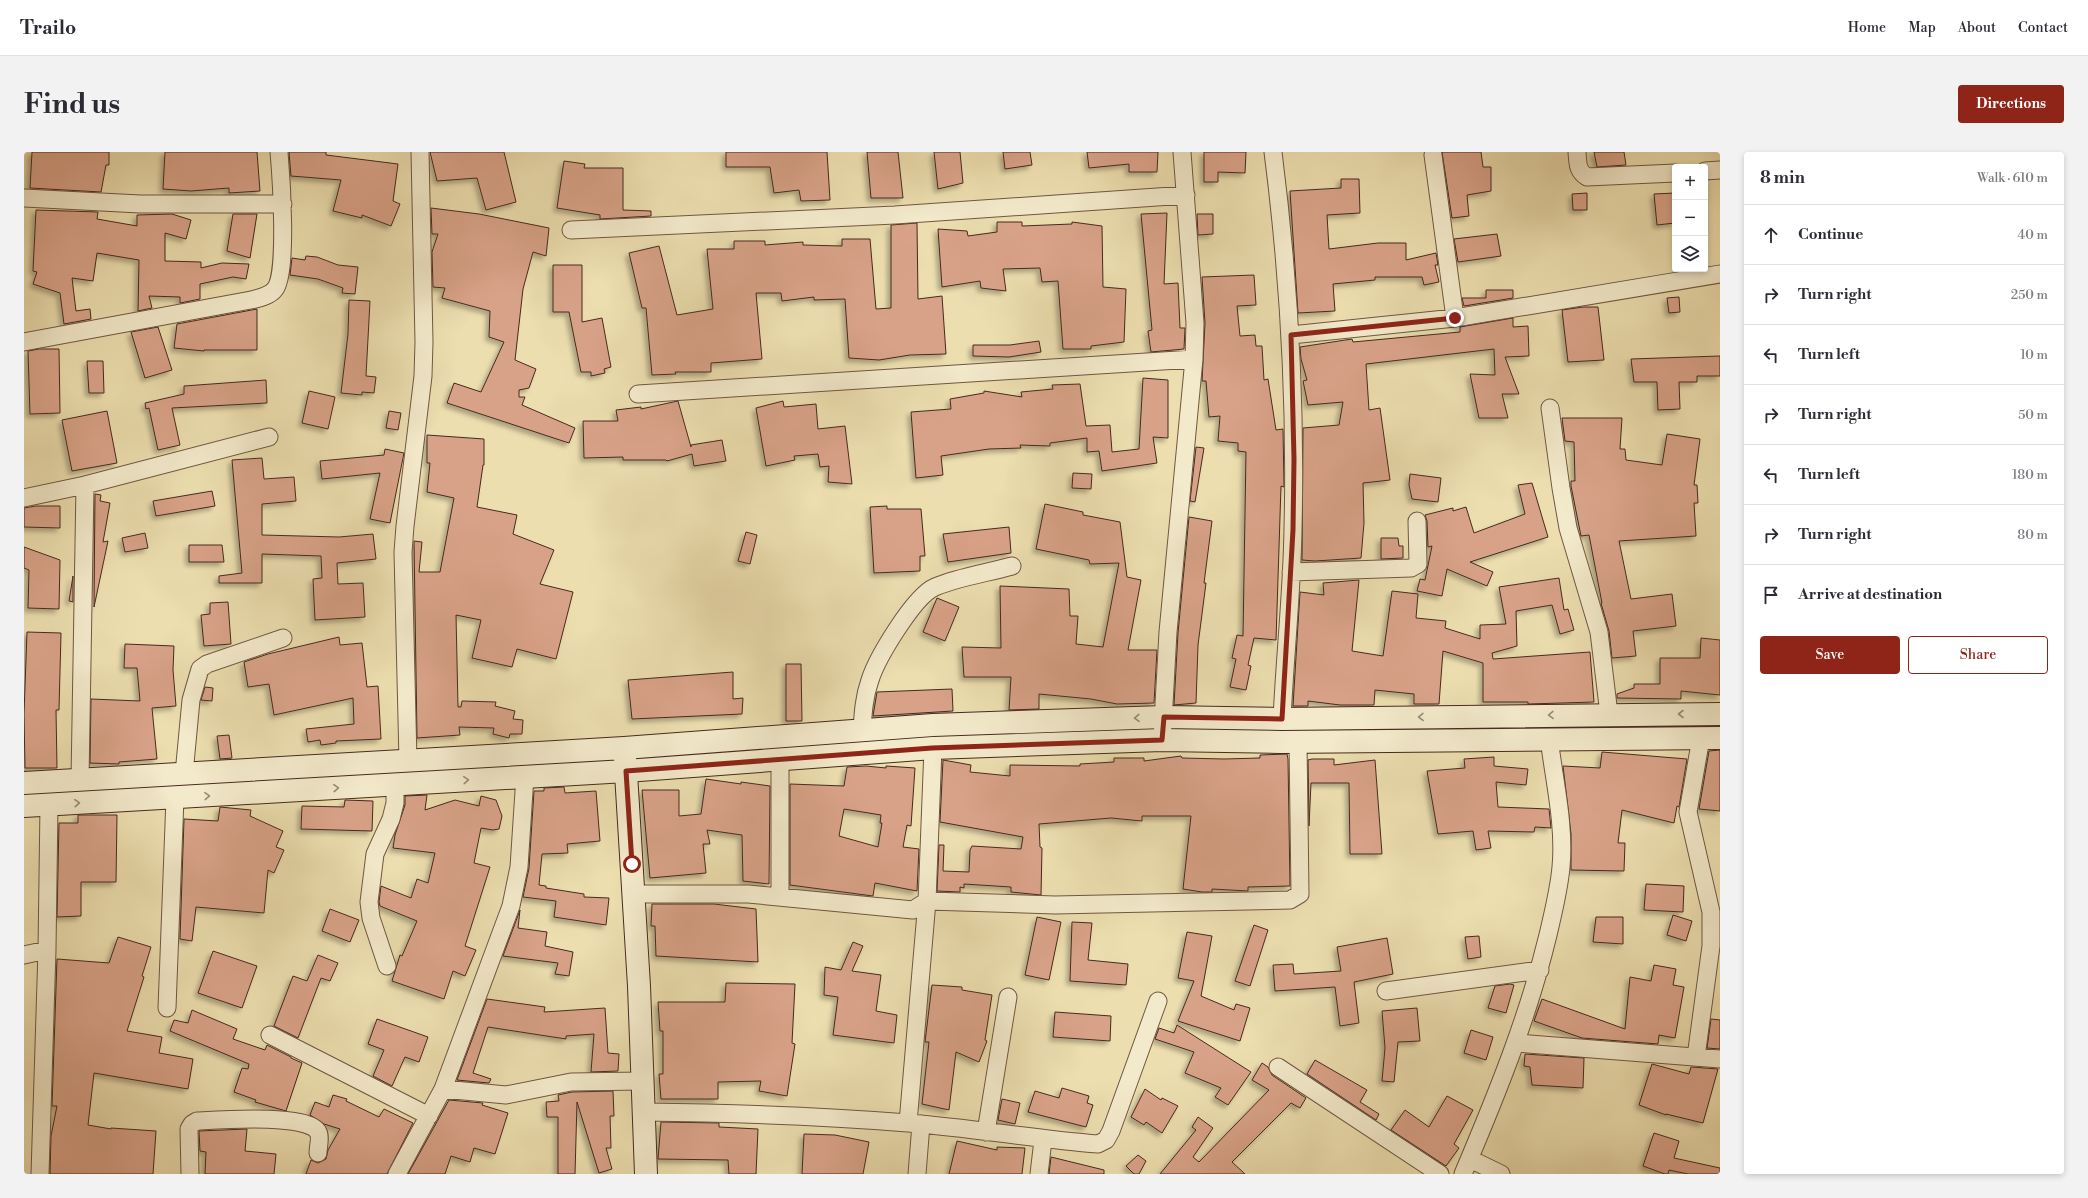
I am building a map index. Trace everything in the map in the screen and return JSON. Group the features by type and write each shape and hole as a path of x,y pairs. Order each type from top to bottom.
{"main road":[{"path":"24,783 624,748 932,725 1164,717 1282,719 1609,714 1720,714"},
{"path":"24,806 626,771 932,748 1162,740 1298,742 1549,738 1710,738"},
{"path":"624,748 643,1081 646,1174"}],"street":[{"path":"24,342 265,296 276,289 280,275 283,204 279,152"},
{"path":"408,761 403,552 404,526 423,376 424,342 420,152"},
{"path":"1162,740 1168,632 1194,359 1195,323 1182,152"},
{"path":"1273,152 1282,224 1291,335 1294,459 1291,572 1282,719"},
{"path":"1577,152 1578,168 1582,174 1588,177 1672,173"},
{"path":"1433,154 1455,318"},
{"path":"1708,171 1720,170"},
{"path":"571,230 880,215 1186,195"},
{"path":"24,198 140,204 283,204"},
{"path":"1291,335 1455,318 1720,274"},
{"path":"638,394 1194,359"},
{"path":"1550,408 1568,528 1599,632 1609,714"},
{"path":"24,498 85,485 269,437"},
{"path":"80,780 85,485"},
{"path":"1291,572 1411,568 1418,564 1417,521"},
{"path":"862,731 863,704 870,678 898,625 924,594 935,587 1012,566"},
{"path":"184,774 191,700 200,669 207,664 283,638"},
{"path":"1501,1174 1466,1166 1516,1043 1540,970 1554,910 1561,866 1560,826 1549,738"},
{"path":"1696,1057 1711,946 1711,912 1688,812 1710,738"},
{"path":"633,894 748,894 913,910 927,901 1055,906 1290,900 1300,894 1298,742"},
{"path":"918,1174 915,1124 927,901 932,748"},
{"path":"780,760 780,896"},
{"path":"397,1174 443,1089 511,906 519,867 525,776"},
{"path":"387,966 371,918 369,902 375,854 391,818 395,803 395,785"},
{"path":"167,1008 175,798"},
{"path":"40,1174 47,950 49,805"},
{"path":"24,954 47,950"},
{"path":"1386,991 1540,970"},
{"path":"986,1132 1008,998"},
{"path":"644,1112 771,1114 915,1124 1043,1140 1098,1144 1106,1140 1158,1001"},
{"path":"270,1035 429,1116"},
{"path":"1516,1043 1720,1059"},
{"path":"1278,1067 1440,1174"},
{"path":"443,1089 506,1096 571,1082 643,1081"},
{"path":"190,1174 189,1129 197,1121 248,1118 277,1119 314,1127 318,1132 319,1138 318,1153"},
{"path":"1039,1174 1043,1140"}],"building":[{"path":"32,152 109,152 109,165 106,165 101,192 30,188"},
{"path":"165,152 257,152 260,191 229,193 229,188 191,191 163,189"},
{"path":"289,152 326,152 326,155 398,164 393,201 400,204 391,226 362,215 362,218 333,211 341,180 291,176"},
{"path":"430,152 504,152 516,202 486,210 477,178 437,181"},
{"path":"726,152 827,152 830,200 801,201 799,190 774,193 770,167 726,167"},
{"path":"867,152 898,152 903,198 871,198"},
{"path":"934,152 960,152 963,183 938,189"},
{"path":"1003,152 1030,152 1032,165 1005,169"},
{"path":"1087,152 1158,152 1157,172 1129,172 1129,164 1089,168"},
{"path":"1204,152 1246,152 1245,173 1218,172 1218,182 1204,182"},
{"path":"1442,152 1481,152 1483,167 1491,167 1491,191 1467,195 1469,216 1452,218"},
{"path":"1594,152 1624,152 1626,165 1597,167"},
{"path":"564,161 585,164 584,168 623,168 623,210 651,211 651,216 600,219 600,215 557,208"},
{"path":"1341,179 1359,179 1360,213 1327,215 1329,249 1378,243 1406,243 1406,260 1436,253 1438,265 1435,265 1439,282 1424,285 1422,277 1375,277 1375,280 1333,284 1335,311 1298,313 1290,191 1341,188"},
{"path":"1587,193 1587,210 1573,210 1572,194"},
{"path":"1672,193 1672,223 1657,225 1654,194"},
{"path":"431,208 479,214 549,228 546,256 533,252 523,289 515,360 536,369 529,388 519,390 519,397 525,397 522,405 575,428 569,443 447,403 454,383 481,392 504,342 489,337 490,311 442,298 445,288 433,287 432,252 438,234 432,234"},
{"path":"36,210 98,212 97,219 137,226 137,215 172,214 191,220 186,239 165,233 165,261 201,262 201,268 222,263 249,264 246,279 233,277 200,284 200,299 180,303 180,297 149,296 152,308 138,311 139,260 97,253 93,281 72,278 76,311 90,309 91,319 64,324 60,293 33,284 37,272 33,271"},
{"path":"1167,213 1164,284 1178,283 1180,328 1185,328 1184,349 1151,352 1148,331 1152,330 1141,214"},
{"path":"233,214 257,214 250,258 227,251"},
{"path":"1197,214 1213,214 1213,234 1198,235"},
{"path":"997,222 1022,222 1022,226 1072,224 1072,222 1102,226 1103,287 1126,289 1124,342 1091,346 1091,349 1063,349 1058,281 1042,282 1040,268 1003,269 1006,291 981,288 980,281 942,287 938,229 967,231 968,236 997,232"},
{"path":"917,223 918,299 942,296 946,354 910,355 879,360 849,358 845,299 814,300 814,297 782,301 781,293 756,293 762,359 711,363 711,372 675,372 676,374 652,375 646,308 642,308 629,253 659,246 677,315 713,309 707,249 734,249 734,241 765,241 765,245 803,242 803,245 842,246 842,239 870,239 876,309 891,308 891,225"},
{"path":"1497,234 1501,256 1458,262 1454,239"},
{"path":"306,256 317,257 338,265 358,267 355,294 342,293 343,288 318,279 290,275 292,258 305,260"},
{"path":"553,265 582,265 582,322 602,318 611,367 604,369 605,373 591,376 591,372 581,372 569,312 553,312"},
{"path":"1254,275 1256,305 1237,306 1240,336 1255,335 1256,346 1262,346 1264,380 1268,379 1276,430 1283,429 1284,487 1281,486 1276,640 1254,638 1248,665 1251,666 1246,690 1230,687 1236,659 1232,658 1237,635 1243,636 1246,452 1238,451 1238,443 1218,441 1220,416 1209,417 1206,381 1202,381 1205,323 1202,277"},
{"path":"1486,290 1513,290 1513,298 1464,306 1462,298 1486,298"},
{"path":"1679,297 1680,312 1669,313 1667,298"},
{"path":"349,300 370,301 366,376 376,377 374,393 362,392 362,395 341,393 348,334"},
{"path":"1583,307 1598,307 1604,360 1568,362 1562,310"},
{"path":"257,309 257,350 204,351 174,348 177,324"},
{"path":"1513,318 1513,327 1528,326 1529,356 1505,357 1519,394 1502,394 1508,418 1479,418 1470,374 1495,375 1494,349 1366,364 1369,410 1380,408 1390,480 1363,483 1364,523 1361,558 1315,561 1302,560 1303,428 1339,425 1343,402 1308,405 1303,381 1307,380 1301,359 1300,347 1352,339 1353,342 1460,332 1460,327"},
{"path":"158,327 172,370 145,378 131,332"},
{"path":"1039,341 1041,352 1009,357 973,356 973,345 1010,345"},
{"path":"39,349 59,349 60,413 30,414 28,351"},
{"path":"1720,356 1720,376 1697,376 1697,382 1679,382 1680,409 1658,410 1657,382 1634,382 1631,359"},
{"path":"87,361 103,361 104,393 89,393"},
{"path":"1143,378 1168,380 1168,438 1153,437 1157,463 1102,471 1099,451 1087,452 1087,438 1050,443 1050,446 1020,445 1021,448 989,449 941,456 943,475 916,478 911,412 951,409 950,399 984,393 984,391 1022,397 1021,392 1053,389 1052,385 1080,384 1086,426 1110,425 1112,452 1139,449"},
{"path":"266,380 267,403 172,408 180,445 158,450 149,408 146,409 145,403 184,394 184,386"},
{"path":"309,391 335,397 328,429 302,423"},
{"path":"678,401 691,447 691,445 722,440 726,461 694,466 692,454 667,461 623,460 623,457 584,458 583,421 618,421 616,410 641,407 641,409"},
{"path":"783,401 784,407 816,404 818,429 845,426 852,484 828,482 829,466 820,467 818,454 794,456 795,460 766,466 756,408"},
{"path":"107,411 117,463 72,471 62,420"},
{"path":"389,411 401,413 398,430 386,428"},
{"path":"1562,418 1622,418 1620,449 1625,449 1626,460 1662,465 1667,434 1700,439 1694,485 1697,485 1698,503 1694,503 1696,536 1619,541 1631,599 1672,594 1676,626 1633,631 1636,656 1612,658 1609,631 1601,603 1589,535 1581,536 1571,486 1571,481 1575,481 1574,442 1565,441"},
{"path":"427,435 484,439 484,465 477,507 517,515 513,534 554,550 540,584 573,592 556,659 517,649 512,667 472,658 481,620 456,615 458,707 461,707 462,701 496,702 495,706 515,711 513,719 523,720 522,734 510,734 509,738 493,734 494,728 459,727 460,735 417,738 414,541 422,542 419,572 440,572 454,498 427,492 430,463 427,463"},
{"path":"1196,447 1204,448 1195,502 1190,501"},
{"path":"385,449 404,453 390,523 370,519 380,473 322,479 320,461 384,455"},
{"path":"262,458 264,479 294,477 296,501 262,504 262,535 339,537 373,534 376,559 337,563 338,584 363,583 365,617 315,620 313,579 322,578 321,556 262,554 262,583 219,583 219,576 242,573 232,460"},
{"path":"1073,473 1092,474 1091,489 1072,488"},
{"path":"1410,474 1441,478 1438,502 1412,499 1409,485"},
{"path":"1532,483 1548,537 1470,562 1493,572 1487,586 1447,569 1442,596 1417,591 1420,579 1425,580 1432,546 1428,547 1427,521 1425,515 1453,508 1453,511 1466,507 1474,533 1525,514 1518,485"},
{"path":"212,491 215,506 156,516 153,501"},
{"path":"95,494 101,495 100,501 110,503 103,542 108,541 94,607"},
{"path":"1045,504 1083,512 1083,515 1120,522 1127,577 1141,580 1128,650 1157,650 1154,703 1117,704 1091,699 1039,694 1039,709 1009,710 1011,677 964,677 962,647 1001,648 1000,586 1069,589 1070,616 1078,616 1076,644 1103,647 1119,563 1090,564 1089,560 1036,549"},
{"path":"36,506 60,506 60,528 24,527 24,508"},
{"path":"887,506 887,509 921,509 925,556 920,556 920,571 874,573 870,507"},
{"path":"1189,517 1212,521 1198,645 1196,703 1174,705 1178,633"},
{"path":"1009,527 1011,553 948,562 943,534"},
{"path":"746,532 757,535 750,564 738,561"},
{"path":"145,533 148,548 125,552 122,538"},
{"path":"1381,538 1398,538 1399,546 1403,546 1403,558 1381,559"},
{"path":"189,545 222,545 224,562 189,562"},
{"path":"24,547 60,560 59,609 28,608 29,570 24,568"},
{"path":"73,576 73,602 69,601"},
{"path":"1559,578 1564,610 1568,609 1574,630 1560,634 1552,605 1516,611 1517,646 1492,653 1493,659 1590,652 1594,702 1528,704 1528,702 1483,702 1483,663 1443,651 1439,704 1414,704 1414,694 1375,690 1374,705 1340,705 1308,701 1308,706 1293,706 1300,592 1324,595 1323,583 1359,580 1352,651 1383,656 1392,591 1418,594 1416,618 1446,621 1445,628 1480,639 1480,625 1506,624 1499,587"},
{"path":"937,598 959,607 945,641 923,632"},
{"path":"228,602 231,644 204,646 201,615 210,614 210,603"},
{"path":"27,632 61,633 59,710 56,710 57,768 25,768 24,714"},
{"path":"339,637 340,645 362,643 367,687 378,686 381,739 336,741 336,743 321,745 320,740 308,742 306,729 354,724 353,698 274,715 269,684 248,687 244,662 268,654"},
{"path":"1701,638 1720,640 1720,695 1681,691 1681,699 1617,698 1617,694 1634,688 1634,684 1660,684 1660,658 1700,658"},
{"path":"125,644 174,646 173,670 176,706 152,708 157,759 119,762 119,764 90,763 91,699 140,701 137,668 124,668"},
{"path":"786,664 801,664 802,721 786,721"},
{"path":"733,672 733,699 743,698 742,714 632,719 628,680"},
{"path":"205,687 213,688 212,701 201,700"},
{"path":"952,689 953,711 873,716 877,692"},
{"path":"229,735 232,758 220,759 217,736"},
{"path":"1720,750 1720,811 1699,809 1709,751"},
{"path":"1602,752 1687,759 1679,807 1677,806 1674,823 1622,810 1618,843 1625,843 1624,871 1571,870 1571,834 1563,766 1600,768"},
{"path":"1287,754 1290,886 1248,887 1248,891 1212,889 1212,892 1202,892 1183,889 1191,816 1142,816 1142,821 1111,818 1039,824 1040,847 1042,848 1041,895 1011,892 1011,887 964,884 964,888 960,887 960,892 937,891 939,845 944,845 943,871 969,872 970,850 972,846 1021,849 1023,837 940,822 943,760 971,765 970,772 1010,776 1010,765 1080,766 1080,764 1114,762 1114,758 1144,758 1144,761 1181,756 1182,758 1224,759 1260,758 1260,755"},
{"path":"1494,757 1494,766 1528,769 1526,785 1496,782 1498,807 1549,809 1551,828 1535,827 1534,832 1488,831 1491,848 1476,850 1473,831 1438,834 1427,771 1465,768 1464,759"},
{"path":"1334,759 1334,765 1375,760 1382,854 1350,854 1349,783 1311,783 1309,826 1308,760"},
{"path":"866,766 886,768 886,766 915,768 911,826 907,825 903,847 919,849 917,891 875,883 873,896 790,885 790,784 844,786 847,767","holes":["844,809 881,815 880,823 882,823 878,847 839,836"]},
{"path":"706,779 770,786 769,884 743,881 742,835 707,830 710,844 703,844 706,873 650,878 642,790 679,790 679,816 701,814"},
{"path":"564,787 565,793 596,791 600,841 567,844 568,853 542,854 539,885 546,886 546,888 584,894 584,897 609,898 606,925 554,917 556,901 523,897 529,868 534,791 544,791 544,788"},
{"path":"427,795 425,810 455,800 479,806 481,796 496,800 502,816 499,829 493,830 481,828 474,863 490,867 465,946 476,950 465,976 453,971 444,999 392,981 400,955 402,956 417,921 380,906 379,902 381,886 411,898 417,879 428,883 435,853 393,848 395,835 405,805 405,796"},
{"path":"345,800 373,801 372,831 301,829 302,806 344,807"},
{"path":"220,807 251,810 250,816 283,831 276,847 284,850 274,873 268,870 264,913 196,907 192,941 180,939 184,819 218,821"},
{"path":"78,815 117,815 116,882 81,882 81,916 57,917 59,823 78,823"},
{"path":"1646,884 1684,886 1683,912 1644,910"},
{"path":"652,904 714,904 756,909 758,962 656,956 655,926 651,926"},
{"path":"330,909 359,920 350,942 322,931"},
{"path":"520,910 518,928 547,932 545,946 573,952 569,976 555,974 558,963 503,956"},
{"path":"1673,915 1692,921 1686,941 1667,935"},
{"path":"1037,917 1061,922 1049,980 1025,975"},
{"path":"1596,917 1623,917 1623,944 1593,942"},
{"path":"1072,922 1092,923 1088,960 1128,964 1126,985 1070,981"},
{"path":"1254,925 1268,930 1250,986 1235,981"},
{"path":"1187,932 1212,936 1201,996 1234,1010 1236,1004 1250,1008 1240,1041 1178,1021 1194,981 1178,978"},
{"path":"1479,936 1481,957 1468,959 1465,937"},
{"path":"118,937 151,947 142,976 144,977 127,1031 162,1037 159,1053 193,1059 188,1089 94,1073 88,1125 111,1129 156,1131 153,1174 50,1174 51,1136 57,1106 52,1106 57,959 109,963"},
{"path":"1387,938 1393,974 1354,982 1359,1023 1340,1026 1335,987 1275,991 1273,965 1293,964 1294,974 1341,971 1337,947"},
{"path":"853,942 863,946 852,971 881,975 876,1011 897,1015 894,1043 833,1035 838,997 824,995 825,967 841,970"},
{"path":"213,951 257,966 242,1008 198,993"},
{"path":"318,955 338,963 330,981 321,978 298,1038 274,1026 293,976 307,981"},
{"path":"1654,965 1676,969 1673,985 1684,987 1675,1038 1659,1035 1658,1044 1582,1038 1534,1021 1542,999 1625,1029 1630,977 1651,981"},
{"path":"726,983 795,984 792,1043 795,1044 787,1096 759,1091 761,1081 718,1082 718,1099 661,1099 659,1074 663,1074 663,1031 660,1031 658,1002 725,1002"},
{"path":"1510,984 1514,985 1506,1013 1488,1008 1495,986"},
{"path":"932,985 962,987 962,990 992,995 985,1040 987,1041 979,1062 956,1052 949,1110 922,1104 929,1042 925,1042"},
{"path":"487,999 545,1007 544,1012 605,1008 608,1053 619,1054 618,1071 591,1072 594,1034 566,1036 566,1039 488,1027 473,1073 491,1079 489,1083 457,1080"},
{"path":"1417,1008 1420,1041 1398,1042 1394,1082 1382,1081 1385,1048 1382,1011"},
{"path":"192,1010 237,1029 233,1039 265,1050 267,1045 302,1063 286,1111 255,1102 256,1100 234,1092 242,1068 248,1069 249,1064 170,1031 174,1020 188,1023"},
{"path":"1055,1012 1111,1016 1110,1041 1053,1037"},
{"path":"377,1019 428,1037 419,1062 405,1057 392,1086 373,1076 384,1050 368,1044"},
{"path":"1711,1019 1720,1020 1720,1049 1707,1048"},
{"path":"1177,1025 1251,1072 1228,1105 1215,1097 1221,1088 1185,1073 1194,1052 1155,1039 1159,1028 1174,1033"},
{"path":"1471,1030 1493,1037 1486,1060 1464,1053"},
{"path":"1525,1054 1584,1058 1583,1088 1532,1085 1530,1067 1524,1066"},
{"path":"1315,1060 1367,1090 1360,1102 1379,1114 1376,1120 1307,1074"},
{"path":"1262,1063 1268,1067 1272,1075 1306,1098 1300,1108 1291,1103 1232,1162 1245,1174 1160,1174 1196,1130 1192,1127 1198,1117 1213,1128 1193,1157 1199,1162 1269,1090 1252,1080"},
{"path":"1652,1064 1689,1074 1691,1067 1718,1069 1703,1123 1666,1115 1639,1105"},
{"path":"1062,1088 1089,1096 1087,1103 1093,1105 1086,1127 1028,1112 1035,1091 1059,1098"},
{"path":"1145,1089 1161,1100 1162,1098 1178,1106 1162,1133 1146,1122 1144,1125 1131,1117"},
{"path":"613,1091 614,1116 610,1116 611,1148 606,1148 612,1169 599,1173 577,1102 575,1174 558,1174 558,1117 547,1117 546,1102 559,1101 558,1095 572,1092"},
{"path":"333,1095 347,1099 346,1101 379,1117 384,1109 413,1123 387,1174 306,1174 311,1160 318,1163 326,1159 328,1150 340,1129 324,1124 310,1115 315,1102 329,1107"},
{"path":"1447,1096 1473,1110 1454,1144 1459,1148 1446,1166 1391,1130 1405,1110 1429,1127"},
{"path":"1002,1099 1020,1103 1015,1124 998,1120"},
{"path":"449,1100 483,1103 482,1105 508,1113 495,1154 474,1148 470,1162 451,1156 445,1174 408,1174"},
{"path":"661,1122 719,1123 719,1127 758,1129 756,1174 729,1174 728,1160 658,1159"},
{"path":"247,1129 245,1151 276,1154 274,1174 205,1174 206,1152 200,1151 199,1131"},
{"path":"1654,1133 1679,1141 1674,1158 1720,1168 1720,1174 1688,1174 1669,1170 1668,1174 1665,1174 1643,1166"},
{"path":"804,1134 835,1135 869,1142 863,1174 802,1174"},
{"path":"957,1141 997,1150 997,1147 1025,1148 1022,1174 949,1174"},
{"path":"1138,1155 1146,1161 1139,1174 1134,1174 1126,1166"},
{"path":"1051,1157 1104,1170 1104,1174 1049,1174"}],"route":[{"path":"632,864 626,771 932,748 1162,740 1164,717 1282,719 1293,530 1294,459 1291,335 1455,318"}]}
